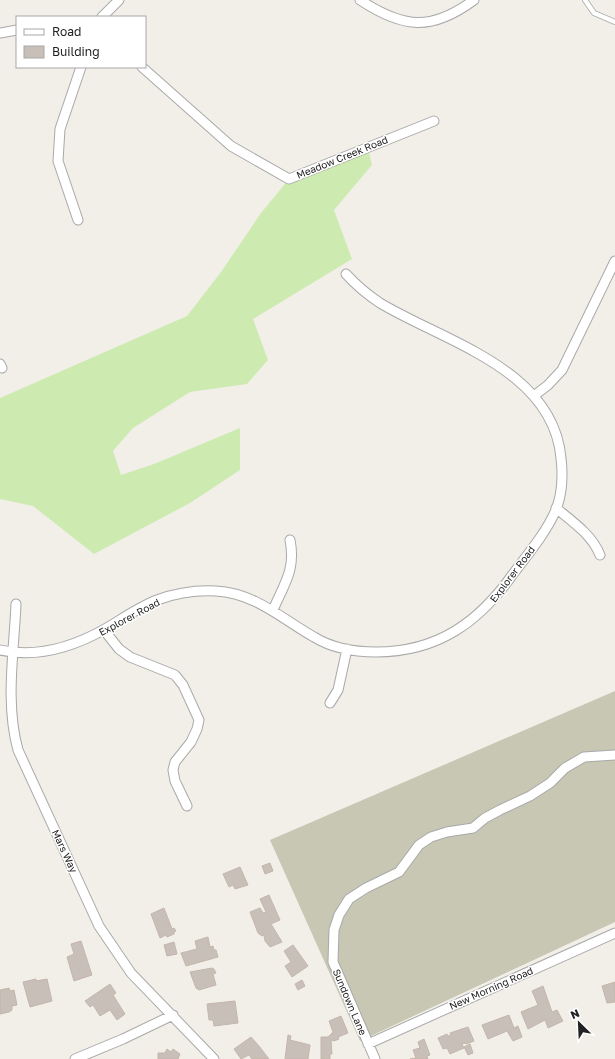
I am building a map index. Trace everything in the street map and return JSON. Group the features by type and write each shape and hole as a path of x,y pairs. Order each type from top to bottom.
{"street":[{"path":"103,16 119,0"},
{"path":"360,0 389,16 416,22 433,21 449,17 474,0"},
{"path":"0,33 16,30"},
{"path":"78,220 58,161 58,154 60,129 81,68"},
{"name":"Meadow Creek Road","path":"143,68 231,146 289,179 434,121"},
{"path":"535,395 548,385 562,370 615,261"},
{"name":"Explorer Road","path":"0,650 14,653 63,648 104,630 156,601 193,591 219,591 244,596 273,610 315,638 347,649 374,652 409,649 441,638 465,625 485,609 502,590 548,525 556,508 562,477 559,442 551,420 535,395 520,381 504,370 379,302 346,274"},
{"path":"556,508 589,536 596,544 600,555"},
{"path":"273,610 292,566 293,555 290,540"},
{"name":"Mars Way","path":"16,604 11,706 18,750 99,926 131,973 214,1059"},
{"path":"104,630 119,649 130,657 175,675 183,685 199,720 191,742 178,757 173,770 175,781 187,806"},
{"path":"330,703 338,690 347,649"},
{"name":"Sundown Lane","path":"375,1059 334,962 334,930 339,915 349,899 366,888 399,872 419,845 431,837 447,832 473,828 485,818 530,796 550,783 565,768 584,758 615,755"},
{"name":"New Morning Road","path":"368,1044 615,933"},
{"path":"74,1059 124,1039 173,1015"}],"lane":[{"path":"586,0 594,13 615,22"}],"shaded area":[{"path":"615,691 615,922 360,1041 270,840"}],"green space":[{"path":"368,147 372,165 334,210 352,259 253,319 268,360 247,384 190,392 133,428 113,451 121,475 154,464 240,428 240,470 190,503 94,554 33,506 0,499 0,398 187,316 221,272 261,213 289,179"}],"building":[{"path":"270,863 273,871 265,874 262,866"},
{"path":"240,867 248,885 235,889 233,885 229,887 223,874"},
{"path":"269,895 280,920 271,924 282,942 270,947 265,941 264,935 262,936 258,933 250,912 260,908 263,913 266,912 260,899"},
{"path":"164,908 172,929 174,928 176,931 174,934 167,937 166,935 160,938 151,914"},
{"path":"208,937 210,947 213,946 218,957 186,966 181,953 197,949 195,941"},
{"path":"81,941 92,975 74,981 67,957 74,954 71,944"},
{"path":"174,942 177,954 167,956 164,945"},
{"path":"293,945 308,966 292,977 285,966 291,962 284,951"},
{"path":"212,968 216,973 213,974 216,985 199,990 196,988 190,972"},
{"path":"36,979 36,981 47,979 52,1001 30,1007 23,982"},
{"path":"302,980 305,986 298,990 295,984"},
{"path":"615,982 615,1002 607,1003 602,986"},
{"path":"110,984 116,993 113,995 125,1014 117,1020 110,1010 100,1016 93,1005 90,1007 85,1001"},
{"path":"543,986 552,1012 557,1010 563,1021 548,1028 545,1020 528,1029 521,1012 538,1005 532,991"},
{"path":"9,988 10,991 14,990 17,1005 12,1006 12,1010 9,1012 0,1014 0,990"},
{"path":"235,1001 238,1023 214,1026 213,1020 209,1020 207,1004"},
{"path":"509,1015 514,1028 518,1026 522,1037 513,1041 507,1031 488,1039 482,1025"},
{"path":"341,1016 348,1033 338,1037 339,1039 334,1041 331,1040 332,1054 330,1054 330,1059 321,1059 321,1037 328,1037 333,1032 329,1021"},
{"path":"468,1027 474,1041 462,1044 464,1048 450,1054 447,1048 443,1049 438,1038 447,1034 448,1036 451,1035 450,1033"},
{"path":"288,1035 291,1036 290,1040 310,1045 308,1059 285,1059"},
{"path":"251,1037 269,1059 252,1059 249,1055 241,1059 234,1049"},
{"path":"424,1039 430,1055 427,1056 428,1059 410,1059 416,1058 413,1050 420,1048 418,1042"},
{"path":"470,1044 473,1053 468,1055 464,1047"},
{"path":"167,1049 171,1052 173,1049 180,1054 178,1059 158,1059 158,1053 165,1053"}]}
